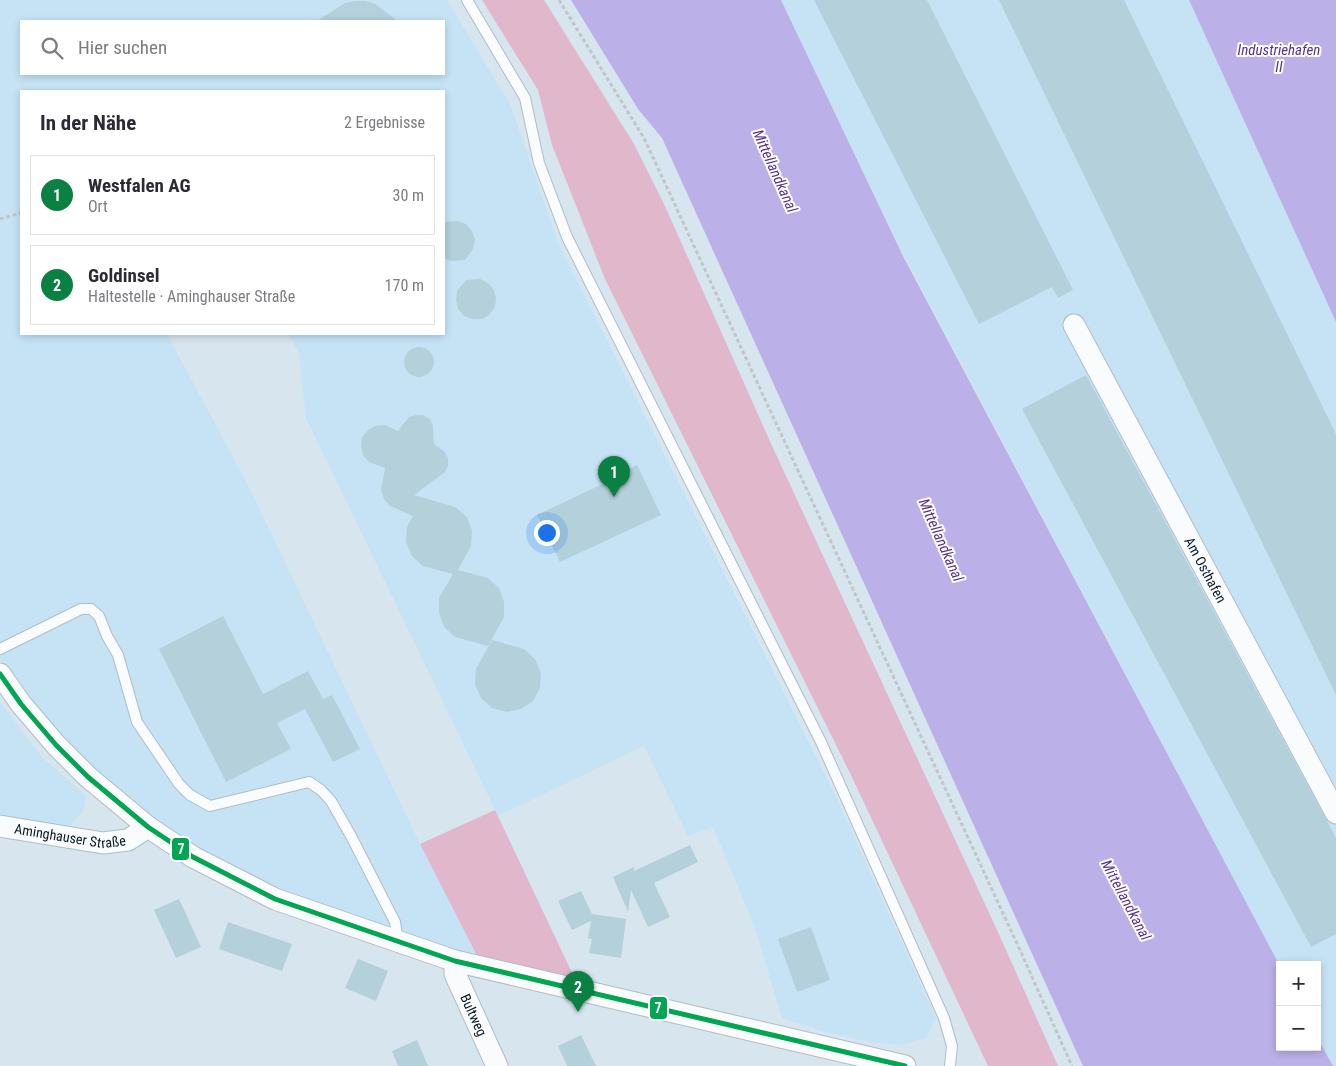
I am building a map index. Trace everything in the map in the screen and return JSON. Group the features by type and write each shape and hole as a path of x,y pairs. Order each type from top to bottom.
{"street":[{"name":"Am Osthafen","path":"1074,325 1336,813"},
{"path":"0,674 21,704 88,777 148,827 193,857 275,899 454,961 905,1066"},
{"name":"Aminghauser Straße","path":"0,826 103,843 128,840 148,827"},
{"name":"Bultweg","path":"454,961 455,974 497,1066"}],"lane":[{"path":"466,0 525,98 540,163 567,237 821,742 944,1018 952,1046 950,1066"},
{"path":"0,649 81,608 91,609 99,616 107,636 118,655 137,722 179,784 190,795 210,806 309,782 322,790 336,810 394,922 398,942"}],"path":[{"path":"558,0 644,138 1012,932 1072,1066"},
{"path":"0,219 20,213"}],"shaded area":[{"path":"0,0 447,0 511,106 558,243 833,790 936,1018 926,1038 903,1045 869,1042 819,1030 782,1018 754,925 713,827 688,836 644,746 498,816 306,418 299,354 290,335 445,335 445,90 20,90 20,335 168,335 248,485 420,844 488,979 188,857 104,795 11,677 0,658"},
{"path":"482,0 544,0 634,144 664,204 773,448 997,930 1058,1066 988,1066 850,773 605,279 552,145 538,90"},
{"path":"781,0 1189,0 1336,322 1336,1066 1333,1066 1321,1044 1321,961 1277,961 898,244"},
{"path":"0,702 43,758 86,795 83,812 70,825 39,824 0,818"},
{"path":"495,810 575,979 477,956 420,844"}],"water":[{"name":"Mittellandkanal","path":"571,0 781,0 904,258 1277,961 1276,1051 1321,1051 1321,1044 1333,1066 1083,1066 662,138 638,109"},
{"name":"Industriehafen II","path":"1189,0 1336,0 1336,322"}],"building":[{"path":"814,0 927,0 1073,290 1058,298 1052,287 979,324"},
{"path":"999,0 1124,0 1336,434 1336,695"},
{"path":"365,1 375,4 397,20 319,20 345,3"},
{"path":"458,221 466,224 472,231 475,240 473,249 465,260 451,261 445,258 445,222"},
{"path":"480,279 488,283 494,290 496,298 495,307 489,315 482,319 473,319 464,316 458,309 457,291 466,280"},
{"path":"419,347 430,351 434,362 430,373 419,377 408,373 404,362 408,351"},
{"path":"1086,375 1336,838 1336,934 1311,947 1022,409"},
{"path":"423,415 430,419 433,426 434,444 444,451 448,458 448,466 445,472 414,495 455,507 467,517 472,531 471,546 458,570 488,578 499,588 504,602 504,617 488,646 455,637 444,627 439,613 439,598 453,574 423,566 412,556 406,542 407,527 413,516 390,506 384,499 381,490 385,468 369,462 363,455 362,437 368,430 375,426 385,425 398,431 409,417"},
{"path":"637,465 661,515 560,562 537,515 613,479 612,477"},
{"path":"223,616 263,694 308,671 323,699 332,695 360,749 333,762 305,709 277,723 291,749 226,782 159,649"},
{"path":"492,640 524,649 535,659 541,673 540,688 533,701 521,709 506,712 492,708 481,698 475,684 476,669"},
{"path":"690,845 698,862 654,883 670,917 648,927 631,890 628,912 613,877 634,867 634,871"},
{"path":"581,891 592,914 626,919 621,958 589,953 592,939 588,938 591,921 572,930 558,901"},
{"path":"179,899 201,947 176,958 154,910"},
{"path":"228,922 292,944 282,971 219,949"},
{"path":"811,927 830,980 797,992 778,939"},
{"path":"358,959 388,971 376,1001 345,988"},
{"path":"581,1035 596,1066 567,1066 558,1046"},
{"path":"417,1040 428,1066 398,1066 392,1051"}],"transit line":[{"name":"7","path":"0,674 21,704 56,745 88,777 148,827 193,857 275,899 455,961 905,1066"}],"place":[{"name":"Westfalen AG","path":"614,497"},
{"name":"Goldinsel","path":"578,1012"}]}
